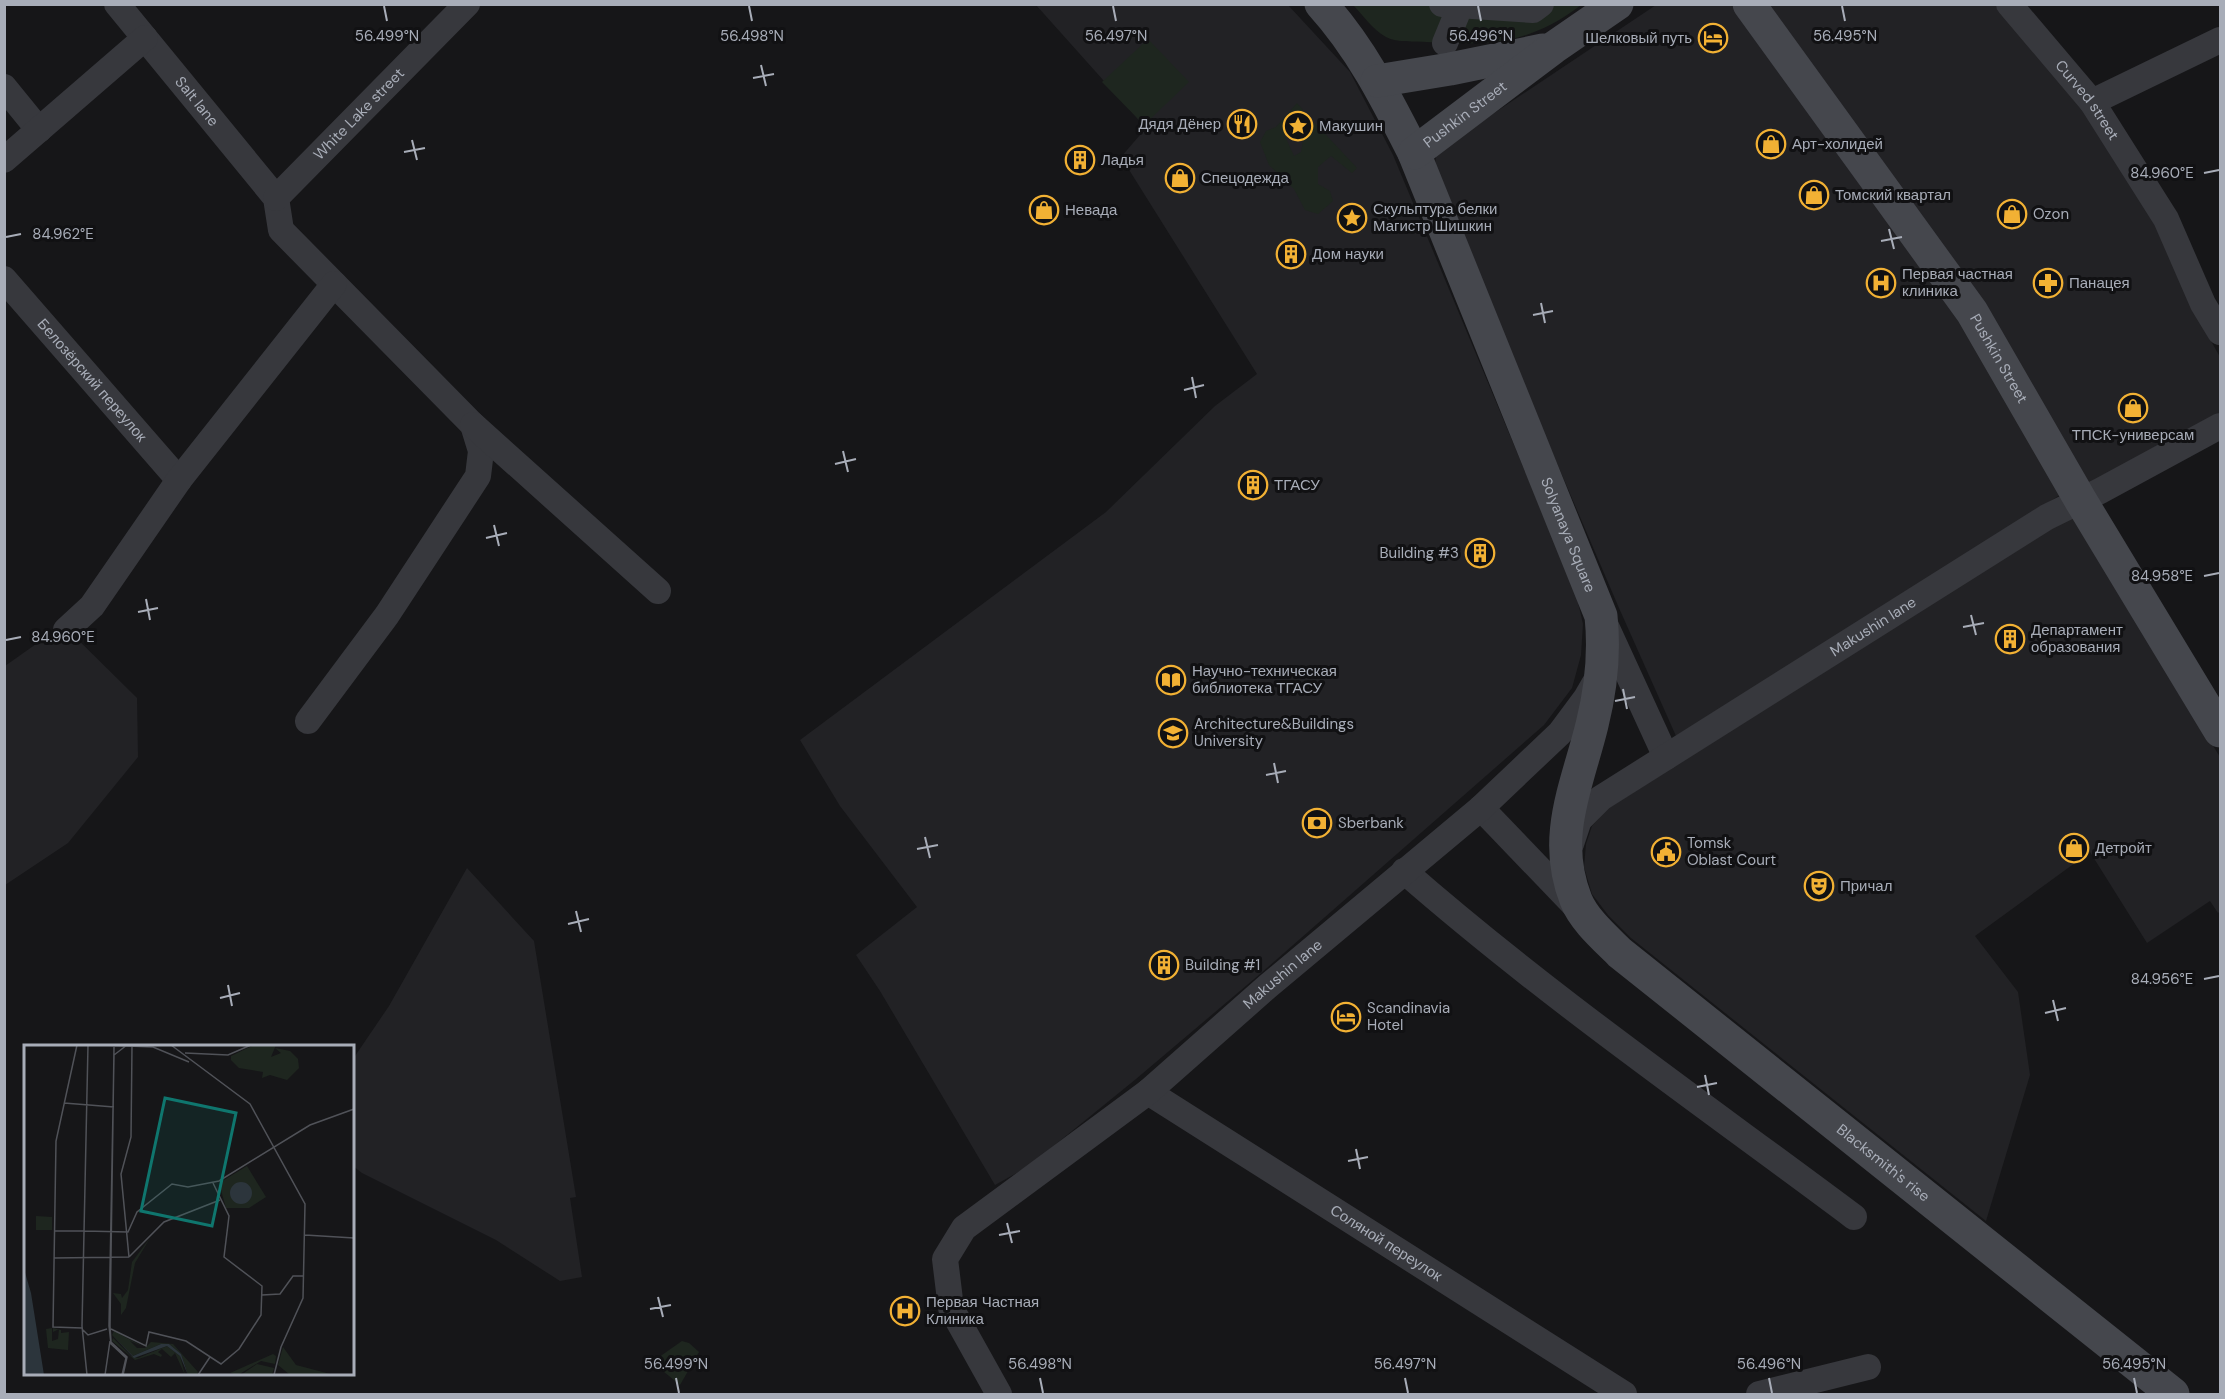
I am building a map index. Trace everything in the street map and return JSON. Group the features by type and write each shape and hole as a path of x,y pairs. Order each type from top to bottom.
{"main road":[{"name":"Pushkin Street","path":"1321,4 1377,81 1414,153 1553,48 1617,4"},
{"name":"Pushkin Street","path":"1749,4 1972,312 2081,501 2220,731"},
{"name":"Pushkin Street","path":"1377,81 1553,48"},
{"name":"Solyanaya Square","path":"1414,153 1601,616 1604,644 1602,668 1592,724 1568,810 1564,840 1567,869 1576,902 1596,928"},
{"name":"Blacksmith's rise","path":"1596,928 1620,953 2173,1395"}],"street":[{"name":"Salt lane","path":"117,4 276,198"},
{"name":"White Lake street","path":"276,198 467,4"},
{"path":"1450,5 1533,10 1541,4"},
{"name":"Curved street","path":"2009,4 2092,102 2166,219 2203,304 2220,333"},
{"path":"4,160 145,38"},
{"path":"2092,102 2220,40"},
{"path":"4,87 39,130"},
{"path":"276,198 281,230 473,425 657,591"},
{"name":"Белозёрский переулок","path":"4,279 179,480"},
{"path":"66,630 92,606 179,480 334,284"},
{"path":"308,721 387,615 478,476 481,451 473,425"},
{"name":"Makushin lane","path":"1567,869 1572,840 1579,820 1601,798 2047,517 2220,426"},
{"path":"1601,616 1666,757"},
{"name":"Makushin lane","path":"999,1395 951,1308 945,1259 964,1228 1148,1092 1269,986 1481,808 1560,732 1586,698 1602,668"},
{"path":"1481,808 1596,928"},
{"path":"1404,871 1457,917 1635,1056 1854,1217"},
{"name":"Соляной переулок","path":"1148,1092 1624,1395"},
{"path":"1759,1395 1868,1367"}],"shaded area":[{"name":"Architecture&Buildings University","path":"1036,5 1288,5 1350,72 1393,155 1572,584 1583,624 1581,655 1572,688 1544,725 1260,974 1136,1079 1029,1166 995,1185 880,991 856,955 917,907 840,806 800,740 1106,512 1215,406 1257,374 1121,157 1146,128"},
{"path":"1353,5 1581,5 1544,28 1526,35 1508,40 1470,43 1391,39 1377,30"},
{"path":"1656,5 1731,5 1960,321 2060,495 1676,736 1496,321 1435,164 1436,156 1442,148"},
{"path":"1769,5 1997,5 2084,107 2158,220 2193,309 2220,357 2220,413 2090,487"},
{"path":"1148,39 1189,82 1144,125 1102,82"},
{"path":"1297,103 1303,110 1284,134 1294,156 1301,152 1305,131 1315,123 1357,168 1352,173 1331,156 1318,167 1318,184 1330,191 1333,201 1318,214 1305,210 1294,189 1269,165 1260,142 1266,131 1276,127"},
{"path":"2071,516 2220,757 2220,911 2218,913 2210,901 2147,943 2090,852 1975,936 2018,992 2030,1075 1986,1221 1631,938 1608,915 1592,894 1584,867 1586,844 1592,826 1607,809"},
{"path":"63,625 137,698 138,757 68,843 5,885 5,666"},
{"path":"467,868 534,941 576,1197 570,1198 582,1277 560,1281 496,1240 362,1173 354,1167 354,1058 389,1006"},
{"path":"682,1341 689,1343 699,1352 680,1385 652,1362"}],"place":[{"name":"Шелковый путь","path":"1713,38"},
{"name":"Дядя Дёнер","path":"1242,124"},
{"name":"Макушин","path":"1298,126"},
{"name":"Арт-холидей","path":"1771,144"},
{"name":"Ладья","path":"1080,160"},
{"name":"Спецодежда","path":"1180,178"},
{"name":"Томский квартал","path":"1814,195"},
{"name":"Невада","path":"1044,210"},
{"name":"Ozon","path":"2012,214"},
{"name":"Скульптура белки Магистр Шишкин","path":"1352,218"},
{"name":"Дом науки","path":"1291,254"},
{"name":"Первая частная клиника","path":"1881,283"},
{"name":"Панацея","path":"2048,283"},
{"name":"ТПСК-универсам","path":"2133,408"},
{"name":"ТГАСУ","path":"1253,485"},
{"name":"Building #3","path":"1480,553"},
{"name":"Департамент образования","path":"2010,639"},
{"name":"Научно-техническая библиотека ТГАСУ","path":"1171,680"},
{"name":"Architecture&Buildings University","path":"1173,733"},
{"name":"Sberbank","path":"1317,823"},
{"name":"Детройт","path":"2074,848"},
{"name":"Tomsk Oblast Court","path":"1666,852"},
{"name":"Причал","path":"1819,886"},
{"name":"Building #1","path":"1164,965"},
{"name":"Scandinavia Hotel","path":"1346,1017"},
{"name":"Первая Частная Клиника","path":"905,1311"}]}
